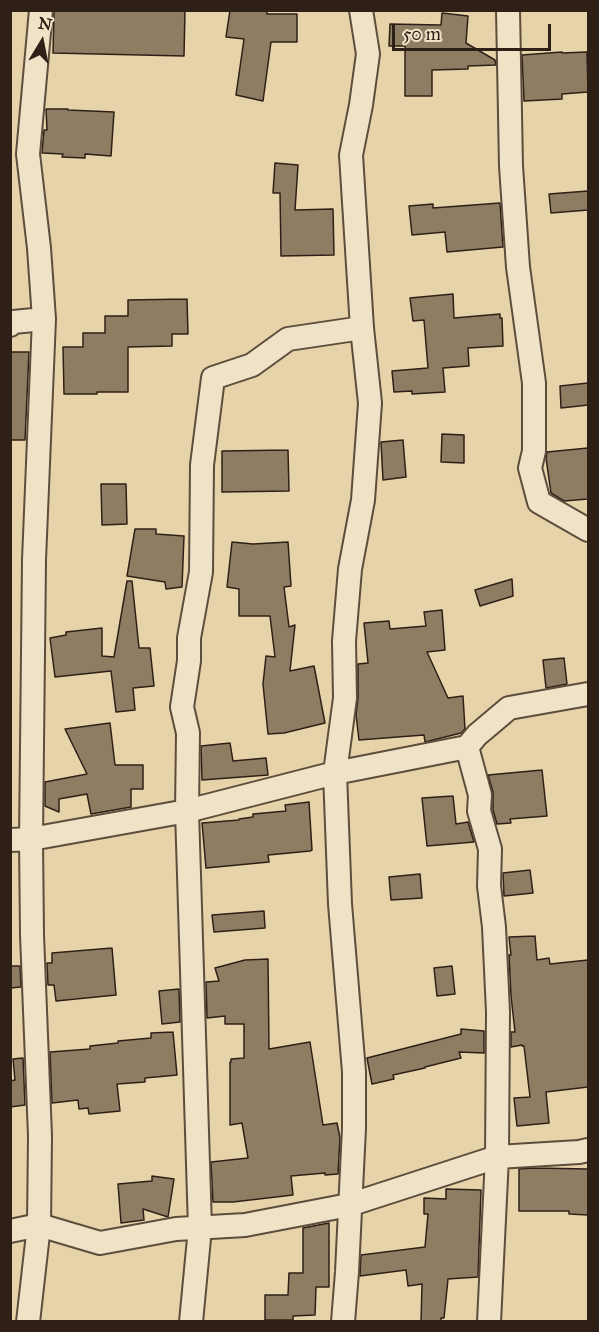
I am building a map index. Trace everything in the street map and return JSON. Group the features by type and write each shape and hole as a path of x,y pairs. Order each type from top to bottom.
{"street":[{"path":"27,1322 39,1226 40,1136 32,935 21,839 44,319 39,248 28,154 41,10"},
{"path":"344,1322 354,1128 354,1072 340,904 335,773 345,698 344,641 350,569 363,501 370,403 362,328 351,155 368,54 361,10"},
{"path":"508,10 511,166 518,267 534,383 534,451 530,468 539,502 588,530"},
{"path":"10,325 13,322 44,319"},
{"path":"191,1322 200,1228 187,812 188,733 182,707 189,661 189,638 201,572 202,465 213,378 252,365 288,339 362,328"},
{"path":"21,839 187,812 335,773 467,747 477,735 509,708 588,694"},
{"path":"467,747 480,795 479,811 490,849 489,886 494,927 498,1012 497,1157 489,1322"},
{"path":"10,1231 39,1226 100,1243 176,1229 245,1225 350,1205 497,1157 588,1150"}],"building":[{"path":"54,10 185,10 184,56 53,53"},
{"path":"230,10 267,10 267,14 297,14 297,42 271,42 263,101 236,95 244,39 226,37"},
{"path":"442,13 468,16 466,43 495,60 496,65 468,66 468,69 432,70 432,96 405,96 405,46 389,46 390,24 441,25"},
{"path":"587,52 588,92 562,94 562,99 524,101 522,55"},
{"path":"46,109 114,112 111,156 85,154 85,158 62,157 63,154 42,153 44,130 47,130"},
{"path":"275,163 298,165 295,210 333,209 334,255 281,256 280,193 273,193"},
{"path":"588,191 588,210 551,213 549,194"},
{"path":"500,203 503,247 447,252 445,232 412,235 409,206 433,204 433,208"},
{"path":"453,294 454,318 500,314 503,346 468,348 469,366 443,368 445,392 412,394 412,391 394,392 392,371 428,368 424,320 413,321 410,298"},
{"path":"187,299 188,334 172,334 172,346 128,347 128,392 64,394 63,347 83,347 83,333 105,333 105,316 128,316 128,300"},
{"path":"10,352 29,352 25,440 10,440"},
{"path":"588,383 588,405 561,408 560,386"},
{"path":"442,434 464,435 464,463 441,462"},
{"path":"403,440 406,477 383,480 381,442"},
{"path":"588,448 588,499 564,501 551,493 547,452"},
{"path":"288,450 289,491 222,492 222,451"},
{"path":"101,484 126,484 127,524 102,525"},
{"path":"135,529 156,529 156,534 184,536 182,587 166,589 165,582 127,576"},
{"path":"232,542 253,544 288,542 291,586 284,587 289,627 295,625 290,671 314,666 325,723 284,733 268,734 263,684 266,656 275,657 270,616 239,616 239,589 227,587"},
{"path":"512,579 513,596 480,606 475,590"},
{"path":"127,581 132,581 139,648 150,648 154,686 133,688 135,710 116,712 111,671 55,677 50,638 66,635 66,632 102,628 102,656 114,657"},
{"path":"442,610 445,650 427,652 448,698 463,696 465,729 461,733 425,742 424,735 359,740 356,715 358,664 368,663 364,623 389,621 390,629 426,626 424,612"},
{"path":"564,658 567,684 546,688 543,660"},
{"path":"110,723 115,765 143,765 143,789 131,789 131,807 91,814 87,794 59,799 59,812 45,806 45,782 87,774 65,729"},
{"path":"230,743 233,761 266,758 268,775 202,780 201,746"},
{"path":"542,770 547,816 510,819 511,823 497,824 493,810 493,792 488,775"},
{"path":"453,796 456,824 468,822 474,842 427,846 422,798"},
{"path":"309,802 312,850 268,855 269,862 206,868 202,823 239,820 253,817 253,814 286,811 285,805"},
{"path":"530,870 533,893 504,896 503,873"},
{"path":"420,874 422,898 391,900 389,877"},
{"path":"264,911 265,928 214,932 212,915"},
{"path":"535,936 537,960 549,958 550,964 588,960 588,1087 546,1092 549,1123 517,1126 514,1098 530,1097 524,1046 511,1047 511,1032 515,1032 509,937"},
{"path":"112,948 116,995 56,1001 54,985 48,985 47,963 52,963 52,953"},
{"path":"268,959 269,1049 310,1042 323,1125 337,1123 340,1138 338,1174 291,1176 293,1195 213,1202 211,1162 248,1158 242,1123 230,1125 230,1062 231,1059 244,1058 244,1024 225,1024 225,1016 207,1018 206,982 219,981 215,968 245,960"},
{"path":"10,966 20,966 21,987 10,988"},
{"path":"452,966 455,994 437,996 434,968"},
{"path":"179,989 180,1022 162,1024 159,991"},
{"path":"461,1029 484,1031 484,1053 459,1052 461,1058 393,1075 394,1079 372,1084 367,1058 461,1034"},
{"path":"173,1032 177,1075 145,1078 145,1082 117,1084 120,1111 89,1114 88,1108 79,1109 78,1100 52,1103 50,1052 90,1049 90,1046 151,1038 151,1033"},
{"path":"23,1058 25,1105 10,1107 10,1081 15,1080 13,1059"},
{"path":"519,1169 588,1169 588,1215 569,1214 569,1211 519,1211"},
{"path":"152,1176 174,1179 168,1217 143,1209 144,1220 121,1223 118,1184 152,1181"},
{"path":"446,1189 481,1190 478,1277 448,1279 444,1318 441,1318 441,1322 421,1322 422,1284 408,1286 406,1270 360,1276 361,1255 425,1247 428,1214 424,1214 424,1198 446,1199"},
{"path":"329,1223 329,1287 316,1287 315,1315 293,1316 293,1320 265,1320 265,1295 288,1295 289,1273 303,1273 303,1228"}]}
